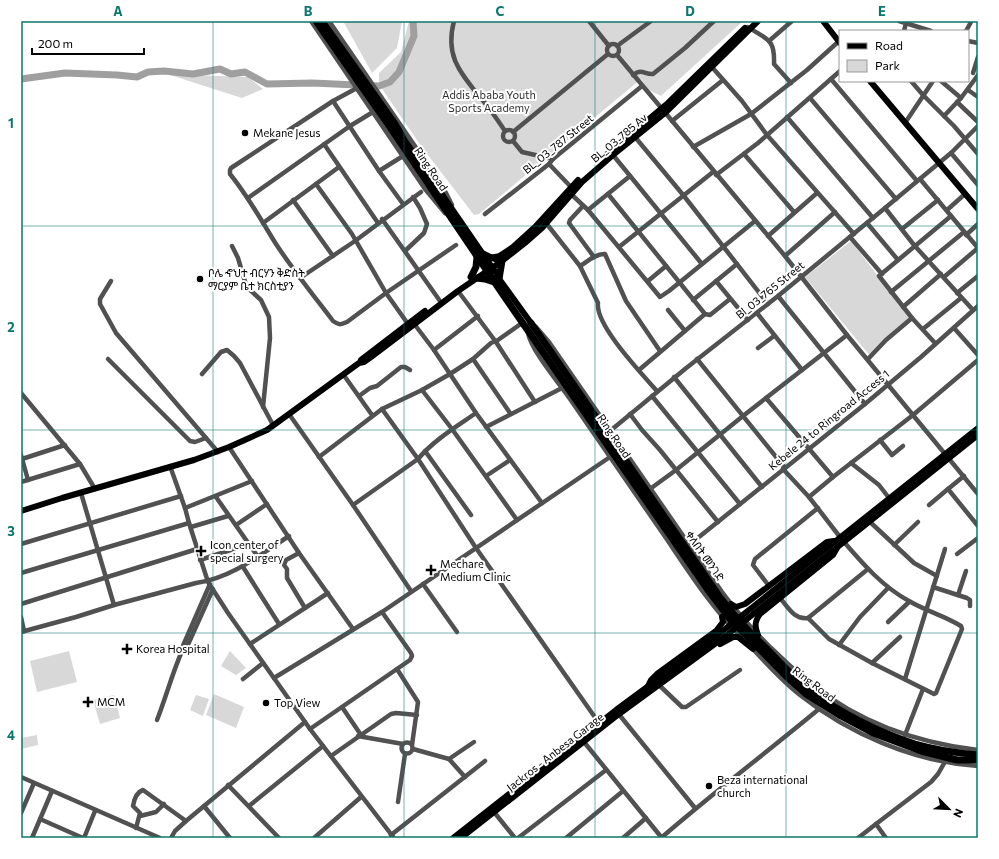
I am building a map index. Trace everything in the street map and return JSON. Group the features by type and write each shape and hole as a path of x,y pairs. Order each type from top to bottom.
{"highway":[{"name":"Ring Road","path":"316,21 489,268 522,323 529,326"},
{"name":"Ring Road","path":"322,21 362,85 374,91 452,215"},
{"path":"479,255 500,259 497,280 474,278 479,255"},
{"name":"ቀለበት መንገድ","path":"529,326 719,596 743,625 800,682 811,691 847,714 886,733 946,757 978,756"},
{"path":"946,757 957,760 978,760"}],"main road":[{"name":"BL_03_785 Av","path":"500,259 525,243 546,223 582,182 635,137 711,66 749,27 752,21"},
{"name":"BL_03_785 Av","path":"474,278 500,259 535,227 571,187 608,153 663,111 749,27 758,21"},
{"path":"823,21 839,41"},
{"path":"871,82 940,163 972,204 978,209"},
{"path":"412,324 474,278"},
{"path":"21,511 218,452 267,430 343,374 359,363 364,362 440,301 474,278"},
{"name":"ቀለበት መንገድ","path":"497,280 529,326"},
{"path":"659,682 830,548 868,522 978,428"},
{"path":"758,635 755,626 757,618 764,610 833,555 839,542 889,498 978,435"},
{"path":"731,604 736,607 745,604 827,542 839,542"},
{"path":"453,838 539,773 599,723 617,712 648,687 671,676 727,635 830,548"},
{"path":"648,687 656,674 716,631 723,622 722,617"},
{"path":"659,682 671,681 722,643 733,637 738,637 753,649"},
{"name":"Jackros - Anbesa Garage","path":"461,838 539,773 584,742 617,712 659,682"}],"street":[{"path":"311,21 349,77 362,85 373,112 432,198 442,210 452,215"},
{"name":"Ring Road","path":"329,21 362,85"},
{"path":"454,21 452,43 455,62 464,78 479,95 505,131"},
{"path":"589,21 609,46"},
{"path":"609,46 617,46 651,21"},
{"path":"633,75 641,71 651,75 653,74 685,48 714,21"},
{"path":"769,41 792,21"},
{"path":"899,21 928,30"},
{"path":"967,30 971,22"},
{"path":"904,30 906,23"},
{"path":"749,27 771,43 774,64 791,83"},
{"path":"693,147 751,114 839,43"},
{"path":"608,54 607,49 609,46"},
{"path":"616,55 618,52 617,46"},
{"path":"513,132 608,54"},
{"path":"608,54 611,56 616,55"},
{"path":"616,55 785,256 847,335 978,494"},
{"path":"944,116 968,90 978,75 970,73 978,58"},
{"path":"711,66 742,101 767,134 817,193 835,212 882,274"},
{"path":"619,247 684,196 744,154 839,72"},
{"path":"831,79 918,180 938,200 978,248 903,307"},
{"path":"672,122 723,80"},
{"path":"912,82 978,154"},
{"path":"905,123 932,82"},
{"path":"941,82 961,98"},
{"path":"362,85 333,100 231,168 230,174 248,198 300,278 333,321 341,325 386,292 456,245"},
{"name":"BL_03_787 Street","path":"485,214 551,162 642,86"},
{"path":"968,90 978,97"},
{"path":"810,98 896,199"},
{"path":"333,100 402,204"},
{"path":"957,102 978,122"},
{"path":"248,198 350,126 373,112"},
{"path":"787,117 873,218"},
{"name":"Bl_03_765 Street","path":"610,431 674,377 757,313 852,236 952,153 978,126"},
{"path":"505,131 508,130 513,132"},
{"path":"505,131 503,135 504,139 507,142 513,141"},
{"path":"513,132 515,136 513,141"},
{"path":"635,137 684,196 768,304"},
{"path":"513,141 522,152 551,162 571,187"},
{"path":"324,144 339,167 405,251 440,301"},
{"path":"952,153 978,185"},
{"path":"744,154 794,212"},
{"path":"613,155 702,264"},
{"path":"379,171 403,156"},
{"path":"263,223 339,167"},
{"path":"588,210 630,176"},
{"path":"316,184 352,234 354,240 386,292 434,350 476,413 542,503"},
{"path":"300,278 333,256 402,204 421,192"},
{"path":"768,236 817,193"},
{"path":"571,194 588,210 648,281 659,297 680,283 755,221"},
{"path":"608,194 705,314"},
{"path":"946,210 965,194"},
{"path":"405,251 424,233 427,224 413,197"},
{"path":"972,204 978,199"},
{"path":"293,200 333,256"},
{"path":"902,229 938,200"},
{"path":"583,206 569,223 594,257"},
{"path":"885,208 914,245 961,298 976,308"},
{"path":"785,256 835,212"},
{"path":"936,343 912,318 879,276 914,245 951,216"},
{"path":"546,223 580,266 598,303 603,324 657,391"},
{"path":"867,223 898,260"},
{"path":"891,292 978,224"},
{"path":"232,246 238,258 244,281 249,289 260,300 269,317 270,338 263,407"},
{"path":"580,266 601,253 605,254 626,301 660,351"},
{"path":"693,300 737,264"},
{"path":"648,281 666,266"},
{"path":"957,293 978,276"},
{"path":"111,281 100,299 100,304 116,333 218,452"},
{"path":"716,281 748,320"},
{"path":"458,291 478,316 535,402"},
{"path":"778,296 865,404"},
{"path":"923,329 961,298"},
{"path":"639,370 705,314 710,315 730,299"},
{"name":"Kebele 24 to Ringroad Access 1","path":"689,545 865,404 976,308"},
{"path":"668,310 685,331"},
{"path":"757,313 802,370"},
{"path":"434,350 478,316"},
{"path":"868,359 886,340 912,318"},
{"path":"319,457 382,408 422,390 450,374 472,359 491,343 496,342 522,323"},
{"path":"529,326 531,342 722,617 788,685 833,718 881,742 911,753 946,757 978,766"},
{"path":"529,326 543,334 731,604 758,635 783,660 824,694 858,715 887,729 946,746 978,750"},
{"path":"954,328 978,355"},
{"path":"650,489 847,335"},
{"path":"758,348 774,336"},
{"path":"202,374 221,352 227,350 240,364 273,425"},
{"path":"108,359 190,441 195,442 206,438"},
{"path":"472,359 510,413"},
{"path":"697,359 818,508 839,542 888,588 909,602 960,625 962,628 936,694 923,689 839,645 829,639 808,618"},
{"path":"809,497 913,415 978,360"},
{"path":"359,396 370,388 377,386 401,366 405,366 410,370"},
{"path":"343,374 372,415"},
{"path":"674,377 762,487"},
{"path":"486,427 510,413 562,388"},
{"path":"422,390 517,520"},
{"path":"21,394 80,464 95,488"},
{"path":"652,396 740,504"},
{"path":"766,398 833,477"},
{"path":"382,408 418,459 476,548 599,723"},
{"path":"353,504 418,459 425,451 476,413"},
{"path":"289,414 353,504 411,591"},
{"path":"630,414 718,522"},
{"path":"880,440 892,455 903,446"},
{"path":"28,480 22,457 65,446"},
{"path":"229,447 299,553 353,629"},
{"path":"425,451 471,515"},
{"path":"274,678 382,612 610,457"},
{"path":"486,476 510,460"},
{"path":"852,462 879,485 889,498"},
{"path":"21,482 80,464"},
{"path":"170,466 185,508 200,560 209,583 310,729 392,837 485,761"},
{"path":"929,505 964,476"},
{"path":"185,508 216,497 252,481"},
{"path":"948,489 978,526"},
{"path":"81,493 114,605"},
{"path":"21,544 181,496"},
{"path":"216,497 258,557"},
{"path":"236,525 267,504"},
{"path":"769,586 753,565 755,559 818,508"},
{"path":"21,573 97,550 228,516"},
{"path":"868,522 917,565 937,576"},
{"path":"894,545 918,522"},
{"path":"21,617 23,631 114,605 196,584 209,583 243,566 289,536"},
{"path":"957,554 978,538"},
{"path":"200,560 249,544"},
{"path":"21,604 106,576 197,549"},
{"path":"905,679 945,549"},
{"path":"299,553 286,560 284,565 287,569 287,578 305,608"},
{"path":"243,566 279,624"},
{"path":"780,598 796,616 802,619 808,618 868,569"},
{"path":"958,595 966,571"},
{"path":"157,720 168,692 171,678 182,648 209,583"},
{"path":"423,584 457,632"},
{"path":"933,587 969,599 970,606"},
{"path":"839,645 860,617 888,588"},
{"path":"182,651 186,649 213,589"},
{"path":"250,644 328,593"},
{"path":"888,622 909,602"},
{"path":"310,729 410,660 412,656 408,648 382,612"},
{"path":"872,663 900,637"},
{"path":"243,679 263,663"},
{"path":"397,669 417,698 418,704 412,747 410,753 405,754"},
{"path":"659,682 682,707 686,707 740,670"},
{"path":"905,735 923,689"},
{"path":"342,708 359,736 403,744 407,742 412,747 449,759 465,777"},
{"path":"584,742 662,838 695,808 765,754 819,709"},
{"path":"617,712 695,808"},
{"path":"331,756 391,714 417,715"},
{"path":"171,838 175,831 186,821 305,722"},
{"path":"449,759 474,742"},
{"path":"398,802 405,754 401,748 403,744"},
{"path":"249,806 323,746"},
{"path":"858,838 931,782 938,774 946,757"},
{"path":"494,812 517,838 606,770"},
{"path":"21,777 95,811 160,838"},
{"path":"21,813 22,806 34,783"},
{"path":"228,785 279,838"},
{"path":"136,828 140,811 133,806 140,790 147,792 186,821"},
{"path":"566,838 623,790"},
{"path":"32,838 52,791"},
{"path":"314,838 361,797"},
{"path":"140,816 156,812 164,804"},
{"path":"204,806 230,838"},
{"path":"40,819 83,838 95,811"},
{"path":"623,838 629,836 646,818"},
{"path":"876,824 886,838"}],"green space":[{"path":"343,21 402,21 397,48 372,73"},
{"name":"Addis Ababa Youth Sports Academy","path":"409,21 743,21 661,96 649,90 641,79 479,214 474,215 421,146 380,86 379,73 401,52"},
{"path":"167,74 248,77 263,89 242,98"},
{"path":"851,241 911,319 871,357 805,277"},
{"path":"69,651 77,682 37,692 30,661"},
{"path":"230,651 246,668 236,675 221,666"},
{"path":"214,694 244,707 236,728 206,715"},
{"path":"114,695 120,718 100,724 93,700"},
{"path":"196,695 209,699 203,716 190,710"},
{"path":"37,735 38,745 21,749 21,738"}],"waterway":[{"path":"21,79 65,73 137,77 148,72 164,71 193,74 220,69 231,74 245,72 267,84 312,83 379,86 390,82 399,72 414,36 413,21"}],"place":[{"name":"Mekane Jesus","path":"245,133"},
{"name":"ቦሌ ኆህተ ብርሃን ቅድስት ማርያም ቤተ ክርስቲያን","path":"200,279"},
{"name":"Icon center of special surgery","path":"201,551"},
{"name":"Mechare Medium Clinic","path":"431,570"},
{"name":"Korea Hospital","path":"127,649"},
{"name":"MCM","path":"88,702"},
{"name":"Top View","path":"266,703"},
{"name":"Beza international church","path":"709,786"}]}
